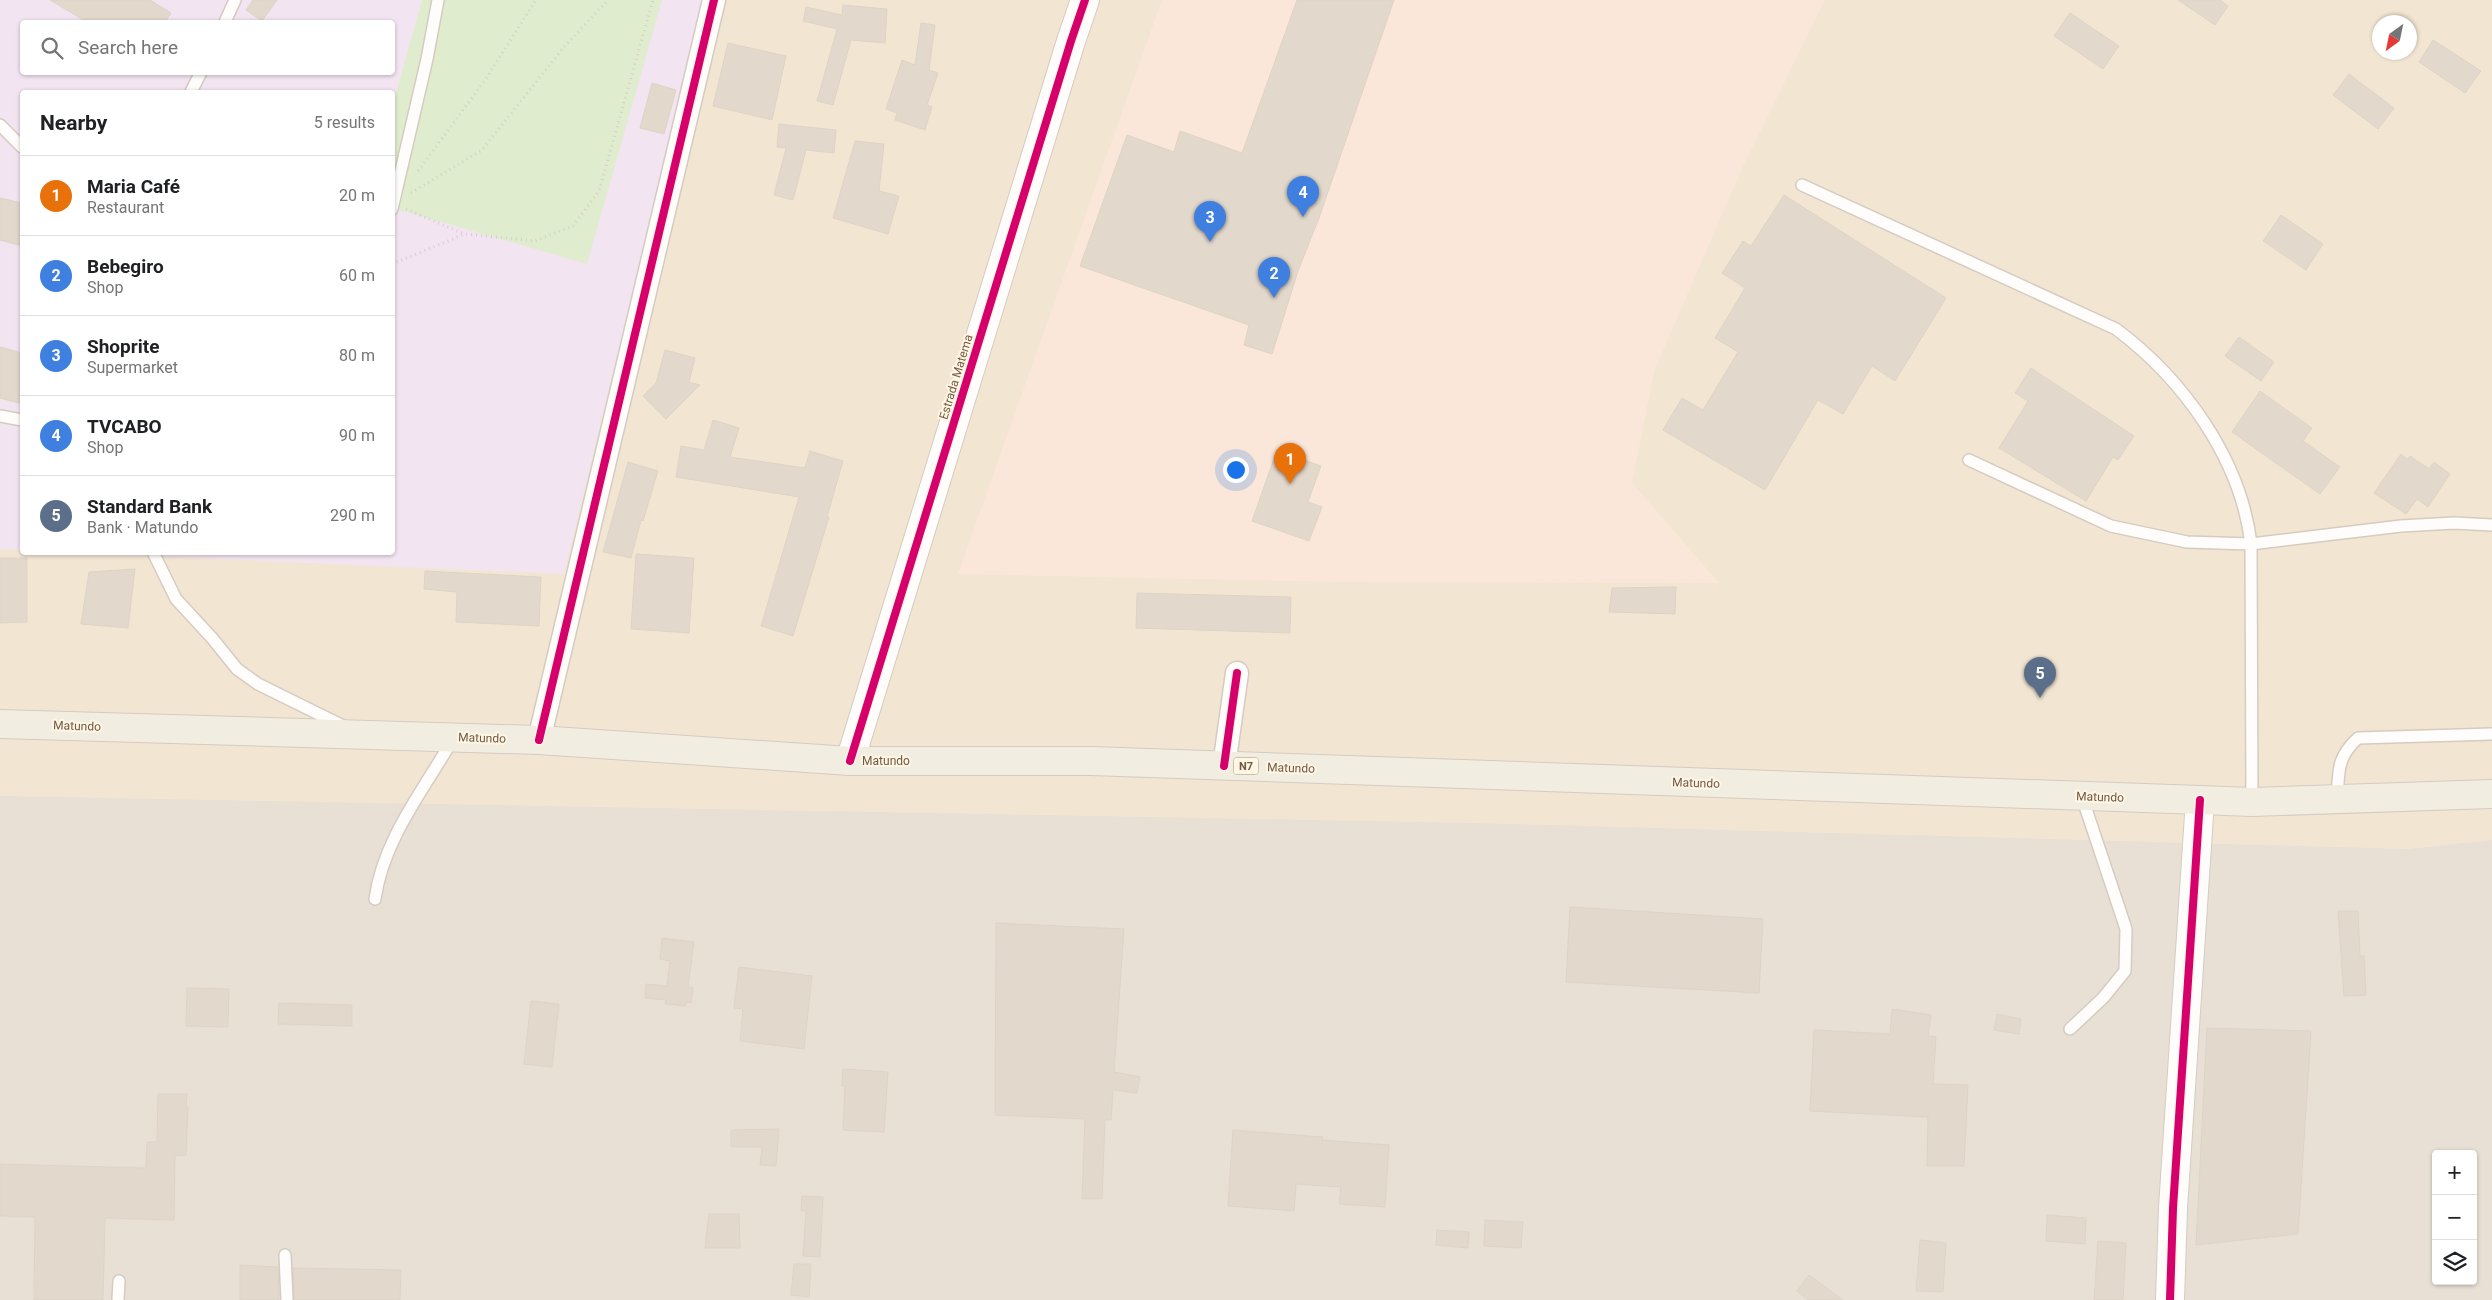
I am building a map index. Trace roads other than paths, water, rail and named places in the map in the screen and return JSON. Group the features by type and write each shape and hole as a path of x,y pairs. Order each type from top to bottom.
{"main road":[{"name":"Matundo","path":"0,724 539,740 850,761 1091,761 2252,802 2492,794"}],"street":[{"path":"539,740 714,0"},
{"name":"Estrada Matema","path":"850,761 1085,0"},
{"path":"1224,766 1237,673"},
{"path":"2170,1300 2173,1208 2200,800"}],"lane":[{"path":"225,20 235,0"},
{"path":"395,197 427,59 438,0"},
{"path":"192,90 200,75"},
{"path":"0,125 20,145"},
{"path":"1802,184 2116,329 2141,348 2162,370 2214,435 2244,506 2251,544 2252,802"},
{"path":"0,416 20,420"},
{"path":"1969,460 2111,526 2187,542 2251,544 2402,526 2454,523 2492,525"},
{"path":"156,555 176,599 212,638 237,669 258,684 307,710 362,735"},
{"path":"2337,800 2339,763 2346,748 2358,738 2492,734"},
{"path":"375,899 379,874 390,847 454,737"},
{"path":"2070,1029 2103,998 2125,971 2126,929 2082,797"},
{"path":"285,1255 287,1300"},
{"path":"118,1300 119,1281"}],"place":[{"name":"TVCABO","path":"1303,217"},
{"name":"Shoprite","path":"1210,242"},
{"name":"Bebegiro","path":"1274,298"},
{"name":"Maria Café","path":"1290,484"},
{"name":"Standard Bank","path":"2040,698"}]}
